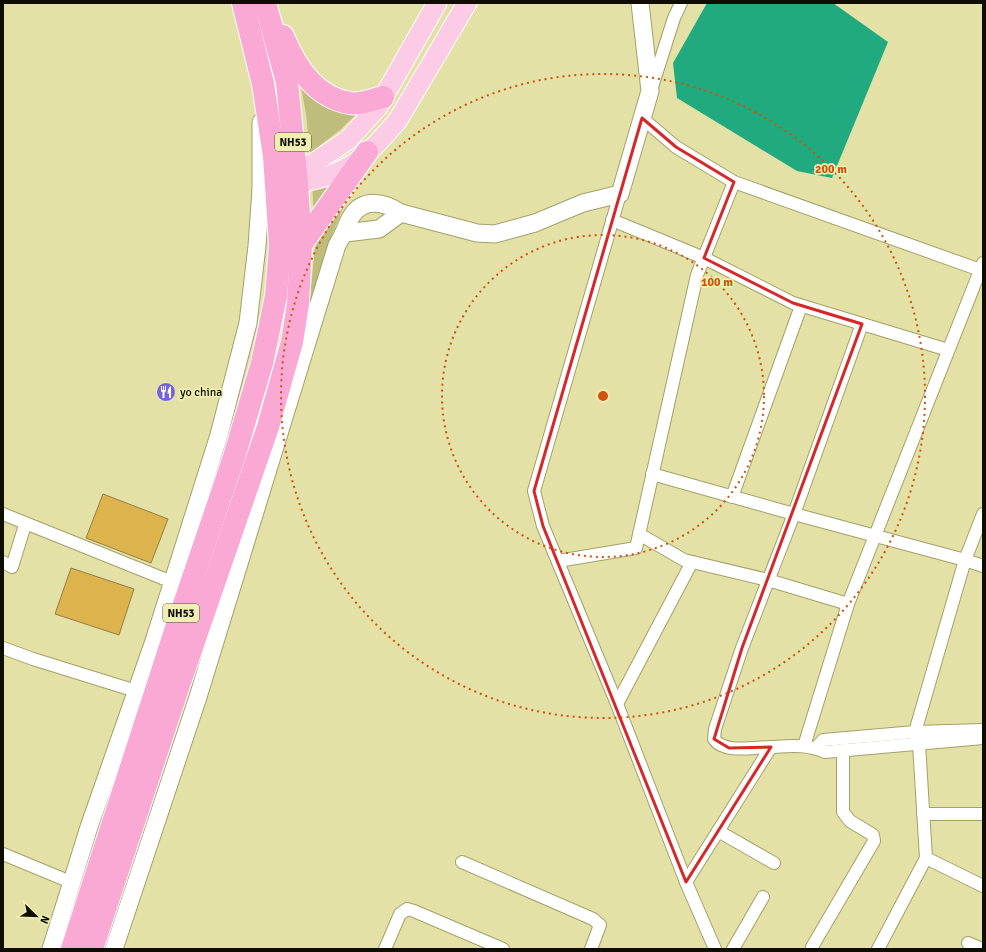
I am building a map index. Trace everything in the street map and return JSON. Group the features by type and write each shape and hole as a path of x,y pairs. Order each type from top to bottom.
{"highway":[{"path":"266,3 276,18 286,44 306,78 326,95 351,104 383,97"},
{"name":"NH53","path":"72,949 179,619 234,457 262,363 276,296 286,177 287,82 266,3"},
{"name":"NH53","path":"92,949 181,679 268,427 292,342 298,304 302,245 244,7"},
{"path":"302,245 367,152"}],"main road":[{"path":"286,177 312,164 348,140 378,107 437,3"},
{"path":"286,177 319,178 351,165 367,152 398,120 467,3"}],"street":[{"path":"640,3 650,91"},
{"path":"681,3 674,18 650,91 534,491 543,526 617,704 686,882 715,949"},
{"path":"51,949 73,883 89,827 136,691 219,435 248,323 260,203 262,115 244,7"},
{"path":"642,118 676,147 734,182 982,268 948,350 848,604 810,747"},
{"path":"558,561 636,548 697,274 734,182"},
{"path":"114,949 198,697 337,245 345,233 350,218 358,207 372,203 389,205 401,213 477,233 495,234 535,223 583,203 620,194"},
{"path":"345,233 379,229 401,213"},
{"path":"612,220 704,258 793,304 948,350"},
{"path":"732,497 801,306"},
{"path":"862,324 794,514 742,648 714,729 714,739 717,744 729,748 810,747 825,752 983,730"},
{"path":"652,474 983,566"},
{"path":"3,514 25,525 172,582"},
{"path":"878,949 926,858 917,738 965,560 983,514"},
{"path":"3,562 12,567 25,525"},
{"path":"639,534 684,560 768,580 848,604"},
{"path":"617,704 692,562"},
{"path":"3,648 33,659 136,691"},
{"path":"810,747 822,740 983,738"},
{"path":"686,882 771,747"},
{"path":"813,948 874,841 874,835 850,821 843,812 843,750"},
{"path":"923,814 983,814"},
{"path":"718,831 774,863"},
{"path":"3,854 73,883"},
{"path":"926,858 983,886"},
{"path":"462,862 593,919 600,925 592,949"},
{"path":"733,949 763,897"},
{"path":"385,949 400,914 407,909 503,949"},
{"path":"968,943 982,949"}],"highlighted area":[{"path":"642,118 676,147 734,182 704,258 793,303 862,324 742,648 714,739 729,748 771,747 686,882 543,526 534,491"}],"shaded area":[{"path":"707,3 833,3 888,42 832,178 797,171 677,98 673,63"},
{"path":"299,76 367,104 340,130 310,153 306,114"},
{"path":"338,175 314,213 312,183"},
{"path":"356,178 333,232 312,307 309,307 316,239"}],"building":[{"path":"103,494 168,519 151,563 86,538"},
{"path":"71,568 134,589 119,635 55,614"}],"place":[{"name":"yo china","path":"166,392"}]}
